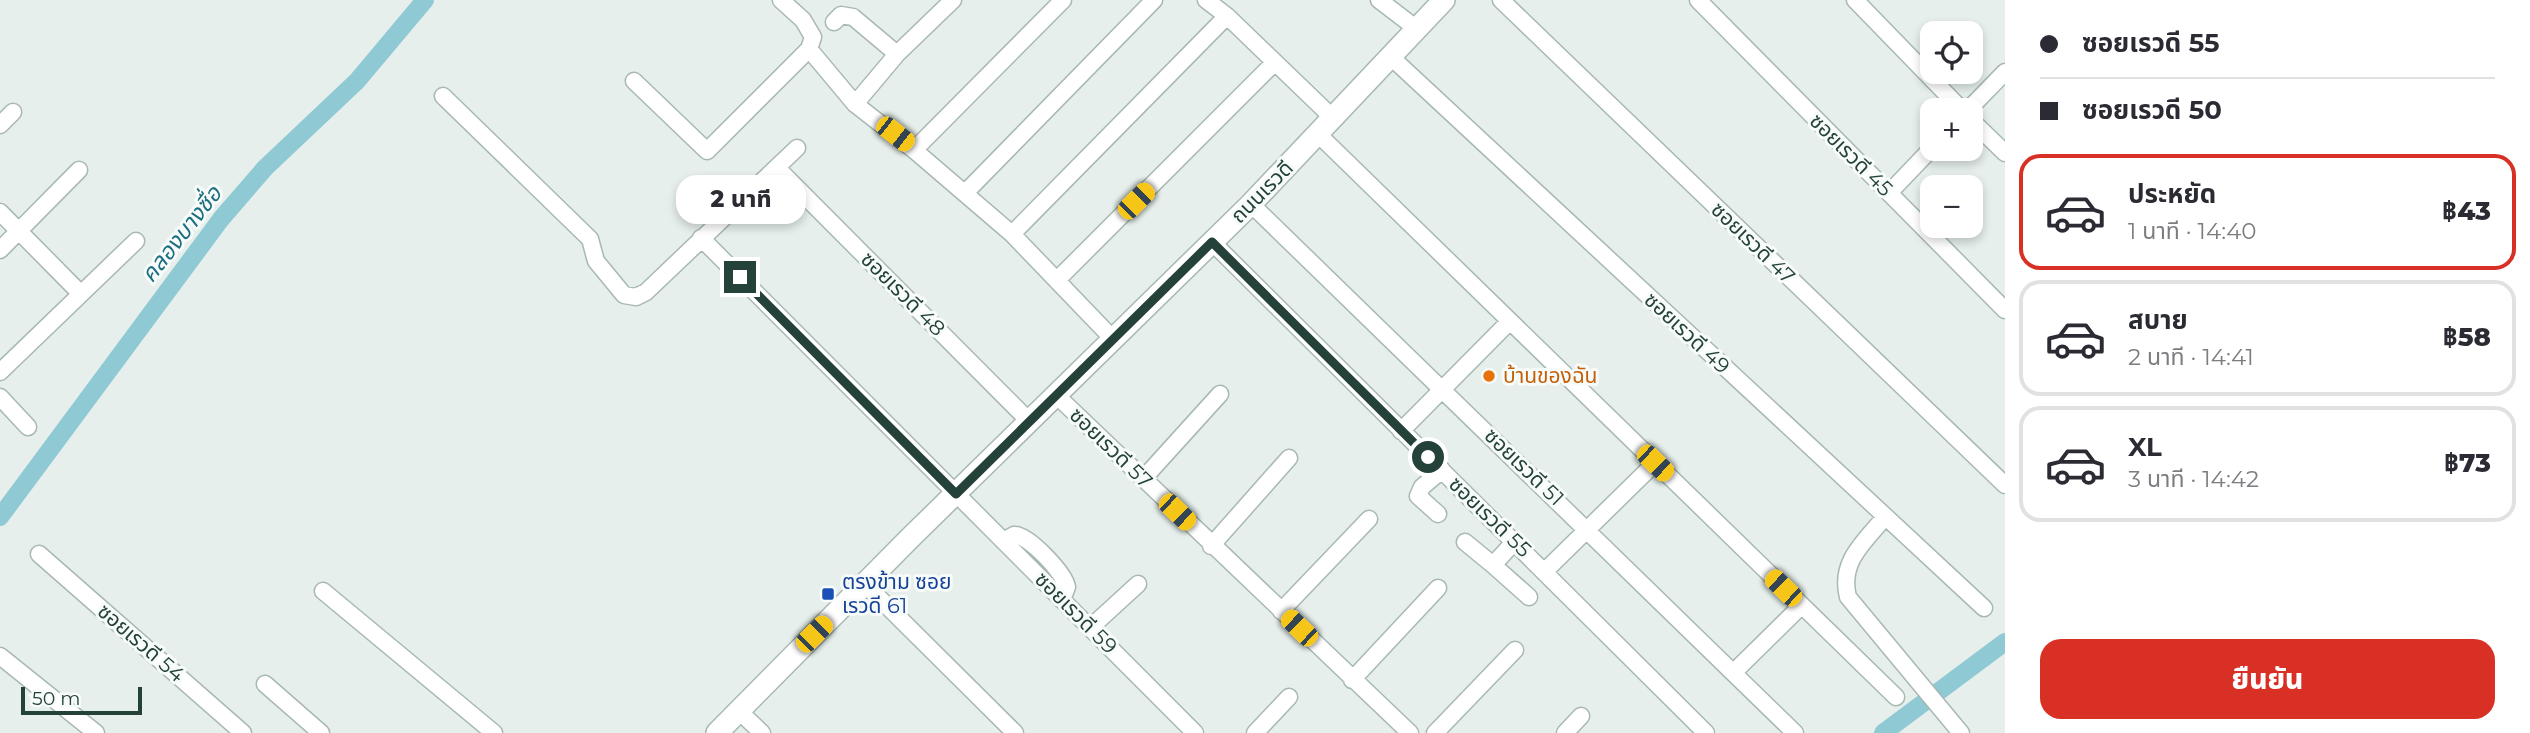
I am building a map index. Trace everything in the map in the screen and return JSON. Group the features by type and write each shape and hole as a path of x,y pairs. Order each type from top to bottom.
{"street":[{"path":"634,81 707,151 809,49 813,37 803,20 780,0"},
{"path":"855,104 897,54 953,0"},
{"path":"915,150 1063,0"},
{"path":"965,193 1153,0"},
{"path":"1206,0 1227,16 1334,119"},
{"path":"1379,0 1417,29"},
{"name":"ถนนเรวดี","path":"717,733 864,583 1251,204 1444,0"},
{"name":"ซอยเรวดี 47","path":"1501,0 2005,485"},
{"name":"ซอยเรวดี 45","path":"1698,0 2005,310"},
{"path":"1855,0 1950,98"},
{"path":"834,22 841,15 853,17 897,54"},
{"path":"1012,234 1227,16"},
{"path":"809,49 855,104 915,150 1012,234 1113,339"},
{"name":"ซอยเรวดี 49","path":"1391,57 1984,608"},
{"path":"1057,281 1274,63"},
{"path":"1980,98 2005,72"},
{"path":"443,96 590,239 596,261 624,295 636,297 646,292 797,148"},
{"path":"0,125 13,112"},
{"path":"1983,132 2005,153"},
{"path":"1319,135 1896,697"},
{"path":"1889,193 1920,161"},
{"name":"ซอยเรวดี 48","path":"777,168 1029,421"},
{"path":"0,250 79,170"},
{"name":"ซอยเรวดี 51","path":"1251,204 1795,733"},
{"path":"0,212 81,294"},
{"name":"ซอยเรวดี 59","path":"701,238 1195,733"},
{"path":"0,372 136,241"},
{"name":"ซอยเรวดี 55","path":"1212,242 1706,733"},
{"path":"1401,431 1509,322"},
{"path":"1143,479 1220,394"},
{"name":"ซอยเรวดี 57","path":"1056,395 1211,546 1410,733"},
{"path":"0,397 28,427"},
{"path":"1211,546 1290,458"},
{"path":"1545,571 1655,463"},
{"path":"1438,514 1418,496 1422,487 1442,470"},
{"path":"1885,517 1847,566 1845,582 1848,597 1961,733"},
{"path":"1281,611 1369,519"},
{"path":"1493,565 1515,541"},
{"path":"1465,542 1530,597"},
{"name":"ซอยเรวดี 54","path":"39,554 243,733"},
{"path":"864,583 1014,733"},
{"path":"1090,628 1138,584"},
{"path":"1352,680 1438,588"},
{"path":"323,591 495,733"},
{"path":"1734,672 1801,606"},
{"path":"1435,733 1514,650"},
{"path":"0,656 96,733"},
{"path":"265,684 321,733"},
{"path":"1255,733 1289,697"},
{"path":"738,711 762,733"},
{"path":"1565,733 1581,716"}],"waterway":[{"name":"คลองบางซื่อ","path":"0,517 221,219 265,168 357,81 425,0"},
{"path":"1883,733 2005,642"}],"place":[{"name":"บ้านของฉัน","path":"1489,376"},
{"name":"ตรงข้าม ซอย เรวดี 61","path":"828,594"}],"route":[{"path":"740,277 956,494 1212,242 1428,457"}]}
